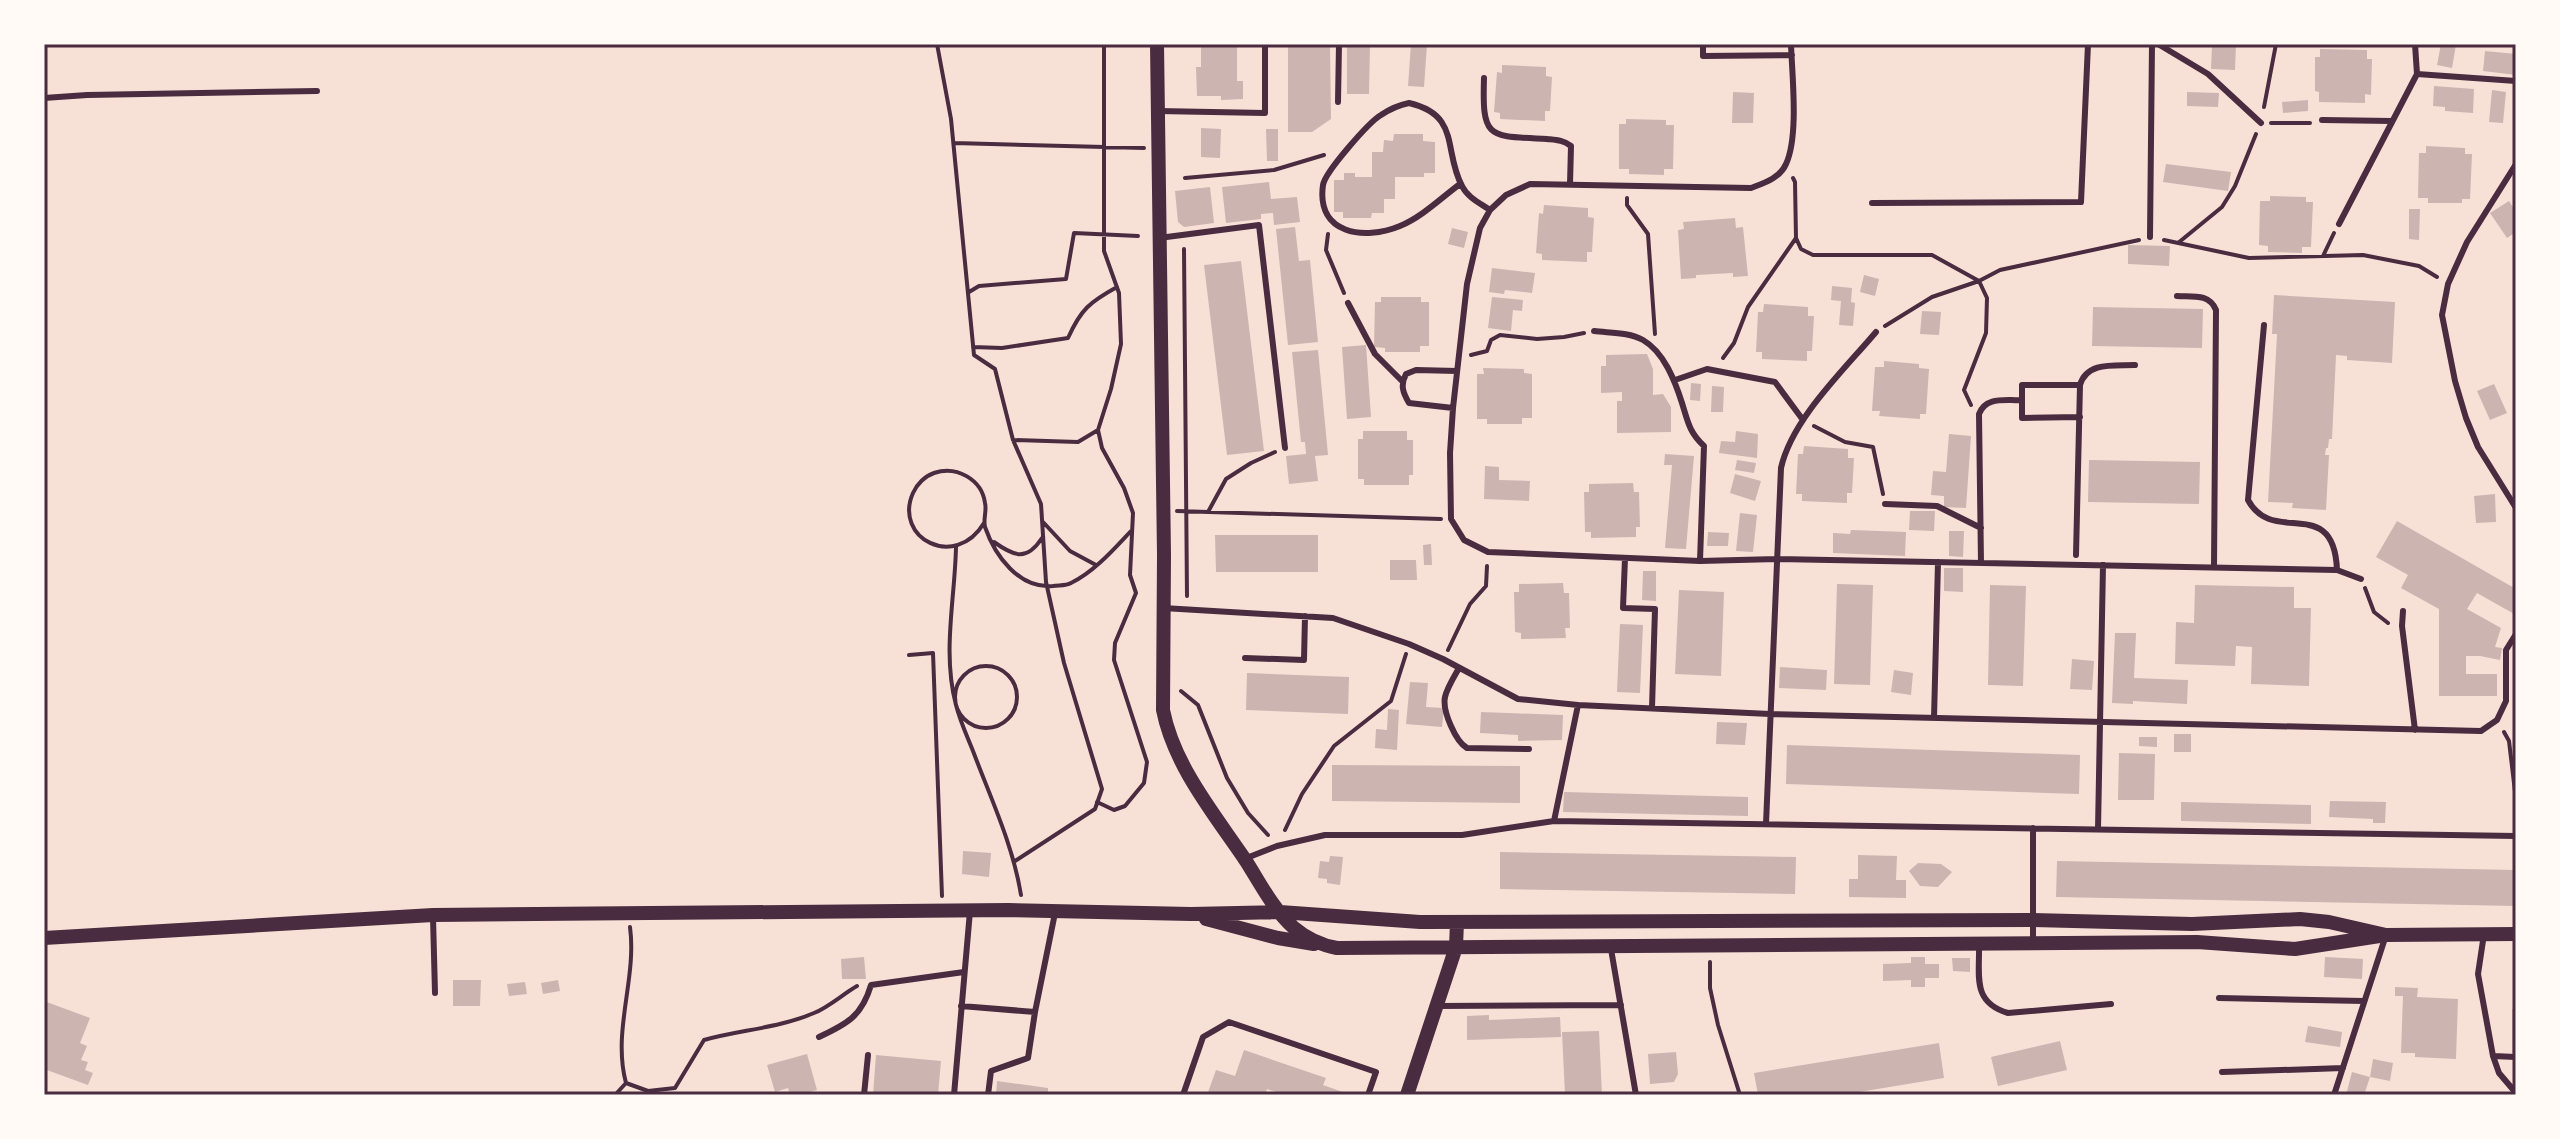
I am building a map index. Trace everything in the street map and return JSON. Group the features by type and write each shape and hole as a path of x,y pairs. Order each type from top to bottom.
{"street":[{"path":"1157,44 1163,710 1167,730 1197,789 1244,859 1280,912 1292,925 1322,945"},
{"path":"44,938 433,915 942,910 1191,914 1280,912 1420,922 2033,920 2192,924 2300,919 2386,935"},
{"path":"1247,931 1268,923 1280,912"},
{"path":"1191,914 1247,931 1337,948 2197,942 2295,949 2386,935 2516,934"},
{"path":"1407,1095 1456,947 1457,922"}],"lane":[{"path":"1158,111 1265,113 1265,44"},
{"path":"1338,102 1339,44"},
{"path":"1703,44 1703,56 1792,55"},
{"path":"1791,44 1793,134 1786,165 1771,181 1751,188 1530,184 1506,195 1490,210 1480,228 1467,284 1453,408 1451,519 1464,540 1488,552 1625,558 2337,570 2361,579"},
{"path":"1872,203 2081,202 2088,44"},
{"path":"2150,237 2155,44 2208,74 2261,123"},
{"path":"2339,224 2417,74 2415,44"},
{"path":"2417,74 2516,81"},
{"path":"1484,78 1483,114 1488,127 1493,132 1513,137 1563,140 1571,146 1572,152 1570,184"},
{"path":"44,98 317,91"},
{"path":"1460,184 1413,219 1381,231 1352,232 1335,226 1324,211 1323,185 1328,172 1379,116 1409,103 1431,110 1441,119 1460,184 1468,196 1490,210"},
{"path":"2322,120 2392,121"},
{"path":"2516,164 2467,242 2448,284 2442,315 2462,406 2478,447 2516,508"},
{"path":"1159,238 1259,225 1285,448"},
{"path":"2177,296 2208,299 2216,310 2214,567"},
{"path":"1348,303 1375,354 1402,381"},
{"path":"2264,325 2248,500 2255,512 2268,520 2302,523 2322,530 2336,547 2337,570"},
{"path":"1594,331 1628,335 1644,341 1657,353 1675,380 1692,434 1704,446 1700,561"},
{"path":"1766,824 1781,468 1785,450 1803,420 1876,332"},
{"path":"2076,555 2080,385 2088,370 2135,365"},
{"path":"1675,380 1707,369 1775,382 1803,420"},
{"path":"1453,408 1409,403 1403,393 1402,381 1406,374 1416,370 1457,371"},
{"path":"2080,385 2022,385 2022,418 2080,417"},
{"path":"1981,563 1979,414 1989,401 2022,400"},
{"path":"1885,504 1937,506 1981,528"},
{"path":"1625,558 1623,608 1655,609 1652,708"},
{"path":"1934,718 1938,562"},
{"path":"2098,829 2103,565"},
{"path":"1163,608 1333,618 1409,644 1518,699 1578,705 1770,714 2415,730 2481,731 2497,720 2506,701 2506,650 2516,634"},
{"path":"2403,611 2402,626 2415,730"},
{"path":"1245,658 1304,660 1305,616"},
{"path":"1459,668 1445,697 1446,709 1461,744 1467,748 1529,749"},
{"path":"1554,821 1578,705"},
{"path":"1244,859 1277,846 1325,835 1462,835 1554,821 2516,836"},
{"path":"2033,828 2033,943"},
{"path":"954,1095 970,910"},
{"path":"988,1095 991,1071 1028,1058 1056,910"},
{"path":"433,915 435,993"},
{"path":"2484,933 2478,974 2493,1056 2499,1073 2516,1093"},
{"path":"2334,1095 2386,935"},
{"path":"1979,943 1980,990 1992,1008 2008,1013 2111,1004"},
{"path":"1611,945 1636,1095"},
{"path":"819,1037 846,1025 856,1015 866,1001 871,985 964,972"},
{"path":"2219,998 2364,1001"},
{"path":"1436,1006 1621,1005"},
{"path":"961,1006 1035,1012"},
{"path":"1183,1095 1203,1037 1229,1022 1376,1072 1368,1095"},
{"path":"864,1095 868,1055"},
{"path":"2493,1056 2516,1057"},
{"path":"2222,1072 2343,1068"}],"path":[{"path":"937,44 954,143 974,355 995,369 1013,440 1041,504 1047,586 1064,663 1102,789 1095,809 1015,861"},
{"path":"1097,802 1114,810 1125,806 1144,783 1147,762 1114,660 1115,643 1136,593 1130,575 1133,513 1124,488 1102,448 1098,430 1121,344 1117,287 1104,251 1104,44"},
{"path":"2178,243 2222,207 2235,186 2261,123 2276,44"},
{"path":"2261,123 2305,125 2322,120"},
{"path":"954,143 1159,148"},
{"path":"1185,178 1274,170 1334,152"},
{"path":"1786,165 1795,182 1796,238 1801,249 1813,255 1932,255 1979,281 1987,298 1986,333 1964,390 1969,404 1979,414"},
{"path":"1627,185 1627,205 1648,234 1657,353"},
{"path":"2323,256 2339,224"},
{"path":"1335,226 1327,236 1326,250 1348,303"},
{"path":"968,292 979,286 1066,279 1074,233 1138,236"},
{"path":"1183,234 1187,608"},
{"path":"1876,332 1932,297 1979,281 2000,270 2150,237 2249,258 2363,255 2419,266 2448,284"},
{"path":"1707,369 1726,355 1748,307 1796,238"},
{"path":"973,347 1002,348 1068,338 1090,302 1117,287"},
{"path":"1459,356 1487,351 1491,340 1500,335 1537,339 1594,331"},
{"path":"1803,420 1845,442 1873,447 1885,504"},
{"path":"1013,440 1078,442 1098,430"},
{"path":"1208,512 1226,479 1251,463 1285,448"},
{"path":"946,470 959,472 970,478 985,498 984,523 977,534 956,547 930,544 913,526 909,513 914,489 934,473 946,470"},
{"path":"1163,510 1451,519"},
{"path":"1042,521 1070,551 1096,565"},
{"path":"984,523 1001,560 1024,580 1047,586 1070,585 1096,565 1131,530 1145,529"},
{"path":"992,541 1009,553 1020,555 1034,550 1043,536"},
{"path":"956,547 951,604 951,664 956,706 968,723 988,729 998,726 1014,713 1018,693 1015,683 1000,669 980,666 962,677 957,686 954,696 956,706 1015,861 1024,910"},
{"path":"1443,659 1470,604 1486,586 1488,552"},
{"path":"2361,579 2374,612 2391,625 2402,626"},
{"path":"1163,675 1198,705 1227,778 1248,813 1277,846 1302,794 1334,746 1391,701 1409,644"},
{"path":"909,655 933,653 942,910"},
{"path":"2497,720 2509,741 2516,800"},
{"path":"626,1083 622,1068 622,1034 632,943 628,912"},
{"path":"1710,944 1710,988 1740,1095"},
{"path":"626,1083 648,1091 675,1088 704,1040 816,1013 856,987 871,985"},
{"path":"615,1095 626,1083"}],"building":[{"path":"1201,44 1237,44 1237,81 1243,81 1243,99 1221,100 1221,96 1197,96 1196,67 1201,67"},
{"path":"1288,44 1330,44 1331,119 1312,132 1288,132"},
{"path":"1347,44 1370,44 1369,94 1347,94"},
{"path":"1411,44 1427,45 1424,87 1408,86"},
{"path":"2212,44 2236,44 2235,70 2211,69"},
{"path":"2441,44 2456,45 2452,68 2437,65"},
{"path":"2320,49 2367,50 2367,59 2372,59 2371,95 2365,94 2365,103 2319,102 2319,92 2315,91 2315,57 2320,57"},
{"path":"2485,51 2516,54 2516,75 2483,71"},
{"path":"1502,65 1546,67 1546,76 1552,77 1550,111 1545,111 1545,121 1500,119 1500,113 1494,112 1497,72 1502,73"},
{"path":"2434,86 2474,89 2473,113 2445,111 2445,107 2433,106"},
{"path":"2492,90 2506,92 2503,123 2489,122"},
{"path":"1733,92 1754,93 1753,123 1732,123"},
{"path":"2187,92 2219,93 2218,107 2187,106"},
{"path":"2308,100 2308,111 2283,113 2282,102"},
{"path":"1626,119 1666,120 1666,125 1674,125 1673,169 1664,169 1664,175 1629,174 1629,169 1619,169 1619,124 1626,124"},
{"path":"1201,128 1221,129 1220,158 1201,157"},
{"path":"1266,129 1278,129 1278,161 1267,161"},
{"path":"1394,134 1423,134 1423,141 1435,142 1435,173 1424,173 1424,177 1395,177 1395,199 1384,199 1384,213 1372,213 1371,218 1343,218 1343,212 1334,212 1334,180 1344,180 1344,173 1355,173 1355,177 1372,177 1372,152 1383,152 1384,140 1393,141"},
{"path":"2426,146 2465,148 2465,154 2472,154 2470,199 2462,199 2462,203 2428,203 2428,198 2418,198 2419,153 2426,153"},
{"path":"2166,164 2231,172 2228,191 2163,182"},
{"path":"1269,182 1271,199 1297,197 1300,222 1274,225 1273,213 1261,214 1261,219 1226,223 1222,187"},
{"path":"1210,187 1214,223 1184,227 1178,222 1175,191"},
{"path":"2270,196 2306,197 2306,202 2313,202 2311,247 2302,247 2302,253 2268,252 2268,246 2259,245 2260,201 2270,201"},
{"path":"2509,201 2516,212 2516,232 2507,238 2490,213"},
{"path":"1544,205 1588,208 1588,217 1594,218 1592,252 1587,252 1587,262 1542,260 1542,254 1536,253 1539,213 1543,214"},
{"path":"2409,209 2420,209 2419,240 2409,239"},
{"path":"1735,218 1736,228 1743,227 1748,276 1733,277 1733,273 1681,279 1678,230 1684,229 1683,222"},
{"path":"1295,227 1299,261 1310,260 1318,342 1288,345 1276,229"},
{"path":"1452,228 1468,232 1464,248 1448,244"},
{"path":"2128,245 2170,246 2169,266 2128,264"},
{"path":"1241,261 1264,451 1227,455 1204,265"},
{"path":"1492,268 1535,273 1532,293 1489,292"},
{"path":"1864,275 1879,279 1875,296 1860,292"},
{"path":"1832,286 1852,288 1851,302 1855,303 1853,326 1839,325 1841,301 1831,300"},
{"path":"2274,295 2395,302 2392,363 2347,360 2347,356 2336,355 2332,439 2329,439 2325,455 2329,455 2326,510 2292,508 2293,503 2268,502 2277,334 2272,334"},
{"path":"1381,297 1421,297 1421,302 1429,302 1429,346 1420,346 1420,352 1385,352 1385,348 1374,347 1375,302 1381,302"},
{"path":"1492,297 1523,300 1522,311 1513,310 1511,331 1488,328"},
{"path":"1764,304 1808,307 1808,316 1814,316 1812,351 1807,351 1807,361 1762,359 1762,352 1756,352 1758,312 1763,312"},
{"path":"2093,307 2203,309 2202,348 2092,346"},
{"path":"1922,311 1941,312 1939,335 1920,334"},
{"path":"1366,345 1371,417 1347,419 1342,347"},
{"path":"1318,350 1328,455 1315,456 1318,481 1289,484 1286,456 1306,454 1305,442 1301,442 1292,352"},
{"path":"1647,354 1653,369 1653,395 1663,394 1671,407 1671,432 1617,433 1617,401 1622,401 1622,392 1601,393 1601,366 1606,366 1606,355"},
{"path":"1884,361 1919,364 1919,368 1929,369 1926,414 1920,414 1920,419 1879,416 1880,411 1872,411 1875,367 1884,367"},
{"path":"1483,368 1524,369 1524,373 1532,374 1532,418 1522,418 1522,424 1487,424 1487,419 1477,419 1477,374 1484,374"},
{"path":"1691,383 1701,384 1700,401 1690,400"},
{"path":"2494,384 2507,413 2490,420 2477,391"},
{"path":"1712,386 1724,387 1723,412 1711,412"},
{"path":"1363,431 1407,431 1407,440 1413,440 1413,475 1409,475 1409,485 1364,485 1364,479 1358,479 1358,439 1363,439"},
{"path":"1736,431 1758,434 1757,458 1719,453 1721,441 1735,442"},
{"path":"1949,434 1971,436 1966,508 1944,507 1944,496 1931,495 1933,471 1946,472"},
{"path":"1804,446 1848,449 1848,458 1854,458 1852,493 1847,493 1847,503 1802,501 1802,494 1796,494 1798,454 1803,454"},
{"path":"1665,454 1694,456 1686,549 1665,548 1672,465 1664,465"},
{"path":"1737,460 1756,463 1754,473 1735,470"},
{"path":"2089,460 2200,462 2199,504 2088,502"},
{"path":"1485,466 1499,467 1499,480 1530,481 1529,501 1484,499"},
{"path":"1735,474 1761,481 1755,501 1730,493"},
{"path":"1633,483 1634,492 1639,492 1640,527 1636,527 1636,537 1591,538 1591,532 1585,532 1584,492 1589,492 1589,484"},
{"path":"2495,494 2496,522 2476,523 2474,496"},
{"path":"1910,511 1935,511 1934,531 1909,530"},
{"path":"1740,513 1757,515 1753,552 1736,551"},
{"path":"2397,521 2516,589 2516,615 2477,593 2467,609 2501,628 2495,647 2502,648 2500,660 2466,656 2466,674 2497,674 2497,696 2439,696 2439,609 2401,588 2408,575 2376,557"},
{"path":"1851,530 1906,532 1905,556 1833,553 1833,533 1850,534"},
{"path":"1949,531 1964,531 1963,557 1949,556"},
{"path":"1708,532 1729,533 1728,546 1707,546"},
{"path":"1215,535 1318,535 1318,572 1216,572"},
{"path":"1431,544 1432,565 1424,565 1423,545"},
{"path":"1390,560 1416,560 1417,580 1390,580"},
{"path":"1944,568 1963,568 1963,592 1944,591"},
{"path":"1643,571 1656,571 1656,601 1642,600"},
{"path":"1563,583 1564,593 1569,593 1570,628 1565,628 1566,638 1521,639 1521,633 1515,632 1514,592 1519,592 1519,584"},
{"path":"1837,584 1873,585 1870,685 1834,684"},
{"path":"1990,585 2026,586 2023,686 1988,685"},
{"path":"2195,585 2294,587 2294,608 2311,608 2309,686 2251,684 2252,647 2236,646 2235,666 2175,664 2176,622 2194,623"},
{"path":"1679,590 1724,592 1721,676 1675,674"},
{"path":"1620,624 1643,625 1640,693 1617,692"},
{"path":"2115,633 2136,633 2134,678 2188,680 2187,704 2112,703"},
{"path":"2072,659 2094,661 2092,690 2070,689"},
{"path":"1780,667 1827,670 1826,690 1779,688"},
{"path":"1894,670 1913,673 1911,695 1891,692"},
{"path":"1247,673 1349,677 1348,714 1246,710"},
{"path":"1410,682 1428,683 1426,707 1444,708 1442,727 1406,724"},
{"path":"1388,709 1399,710 1397,750 1375,748 1376,729 1387,730"},
{"path":"1481,712 1563,715 1562,740 1518,741 1518,735 1480,733"},
{"path":"1717,722 1747,723 1745,745 1716,744"},
{"path":"2174,734 2191,734 2191,752 2174,752"},
{"path":"2139,737 2157,737 2157,747 2139,746"},
{"path":"1787,745 2080,755 2079,794 1786,784"},
{"path":"2119,753 2155,754 2154,800 2118,800"},
{"path":"1332,765 1520,766 1520,803 1332,801"},
{"path":"1564,792 1748,797 1748,816 1563,812"},
{"path":"2330,801 2386,802 2385,823 2373,823 2373,819 2329,817"},
{"path":"2181,802 2311,805 2311,824 2181,821"},
{"path":"963,851 991,853 989,877 962,874"},
{"path":"1500,852 1796,857 1795,894 1500,889"},
{"path":"1858,855 1897,856 1896,880 1906,880 1906,898 1849,897 1849,879 1858,879"},
{"path":"1330,856 1343,857 1340,885 1318,878 1320,861 1329,862"},
{"path":"2057,861 2516,870 2516,906 2056,897"},
{"path":"1918,863 1941,864 1952,872 1938,887 1920,886 1909,871"},
{"path":"864,957 866,979 842,979 841,959"},
{"path":"1911,957 1925,957 1925,964 1939,964 1939,978 1925,978 1925,987 1911,987 1911,980 1883,981 1883,964 1911,963"},
{"path":"2325,957 2363,959 2362,979 2324,977"},
{"path":"1952,958 1970,958 1970,972 1953,971"},
{"path":"453,980 481,980 480,1006 453,1006"},
{"path":"558,980 560,991 543,994 541,983"},
{"path":"525,982 527,994 509,996 507,984"},
{"path":"2395,987 2418,988 2417,997 2458,999 2456,1059 2415,1057 2415,1053 2401,1053 2403,996 2395,996"},
{"path":"44,1001 90,1018 80,1043 87,1046 81,1060 88,1062 85,1070 93,1073 88,1085 44,1069"},
{"path":"2512,1009 2516,1009 2516,1053 2512,1053"},
{"path":"1489,1015 1489,1020 1560,1017 1561,1037 1467,1040 1467,1016"},
{"path":"2308,1026 2342,1032 2340,1047 2305,1042"},
{"path":"1599,1031 1602,1095 1565,1095 1562,1032"},
{"path":"2060,1041 2067,1070 1998,1086 1991,1057"},
{"path":"1939,1043 1944,1078 1841,1095 1758,1095 1754,1073"},
{"path":"1244,1050 1326,1078 1323,1085 1351,1095 1285,1095 1267,1089 1265,1095 1207,1095 1216,1070 1235,1076"},
{"path":"1676,1052 1678,1074 1674,1082 1650,1084 1648,1054"},
{"path":"807,1054 817,1090 800,1095 790,1095 788,1088 775,1092 767,1065"},
{"path":"876,1055 941,1061 938,1095 873,1095"},
{"path":"2373,1059 2393,1063 2390,1081 2370,1077"},
{"path":"2352,1072 2370,1077 2364,1095 2346,1095"},
{"path":"997,1081 1048,1088 1048,1095 996,1095"}]}
